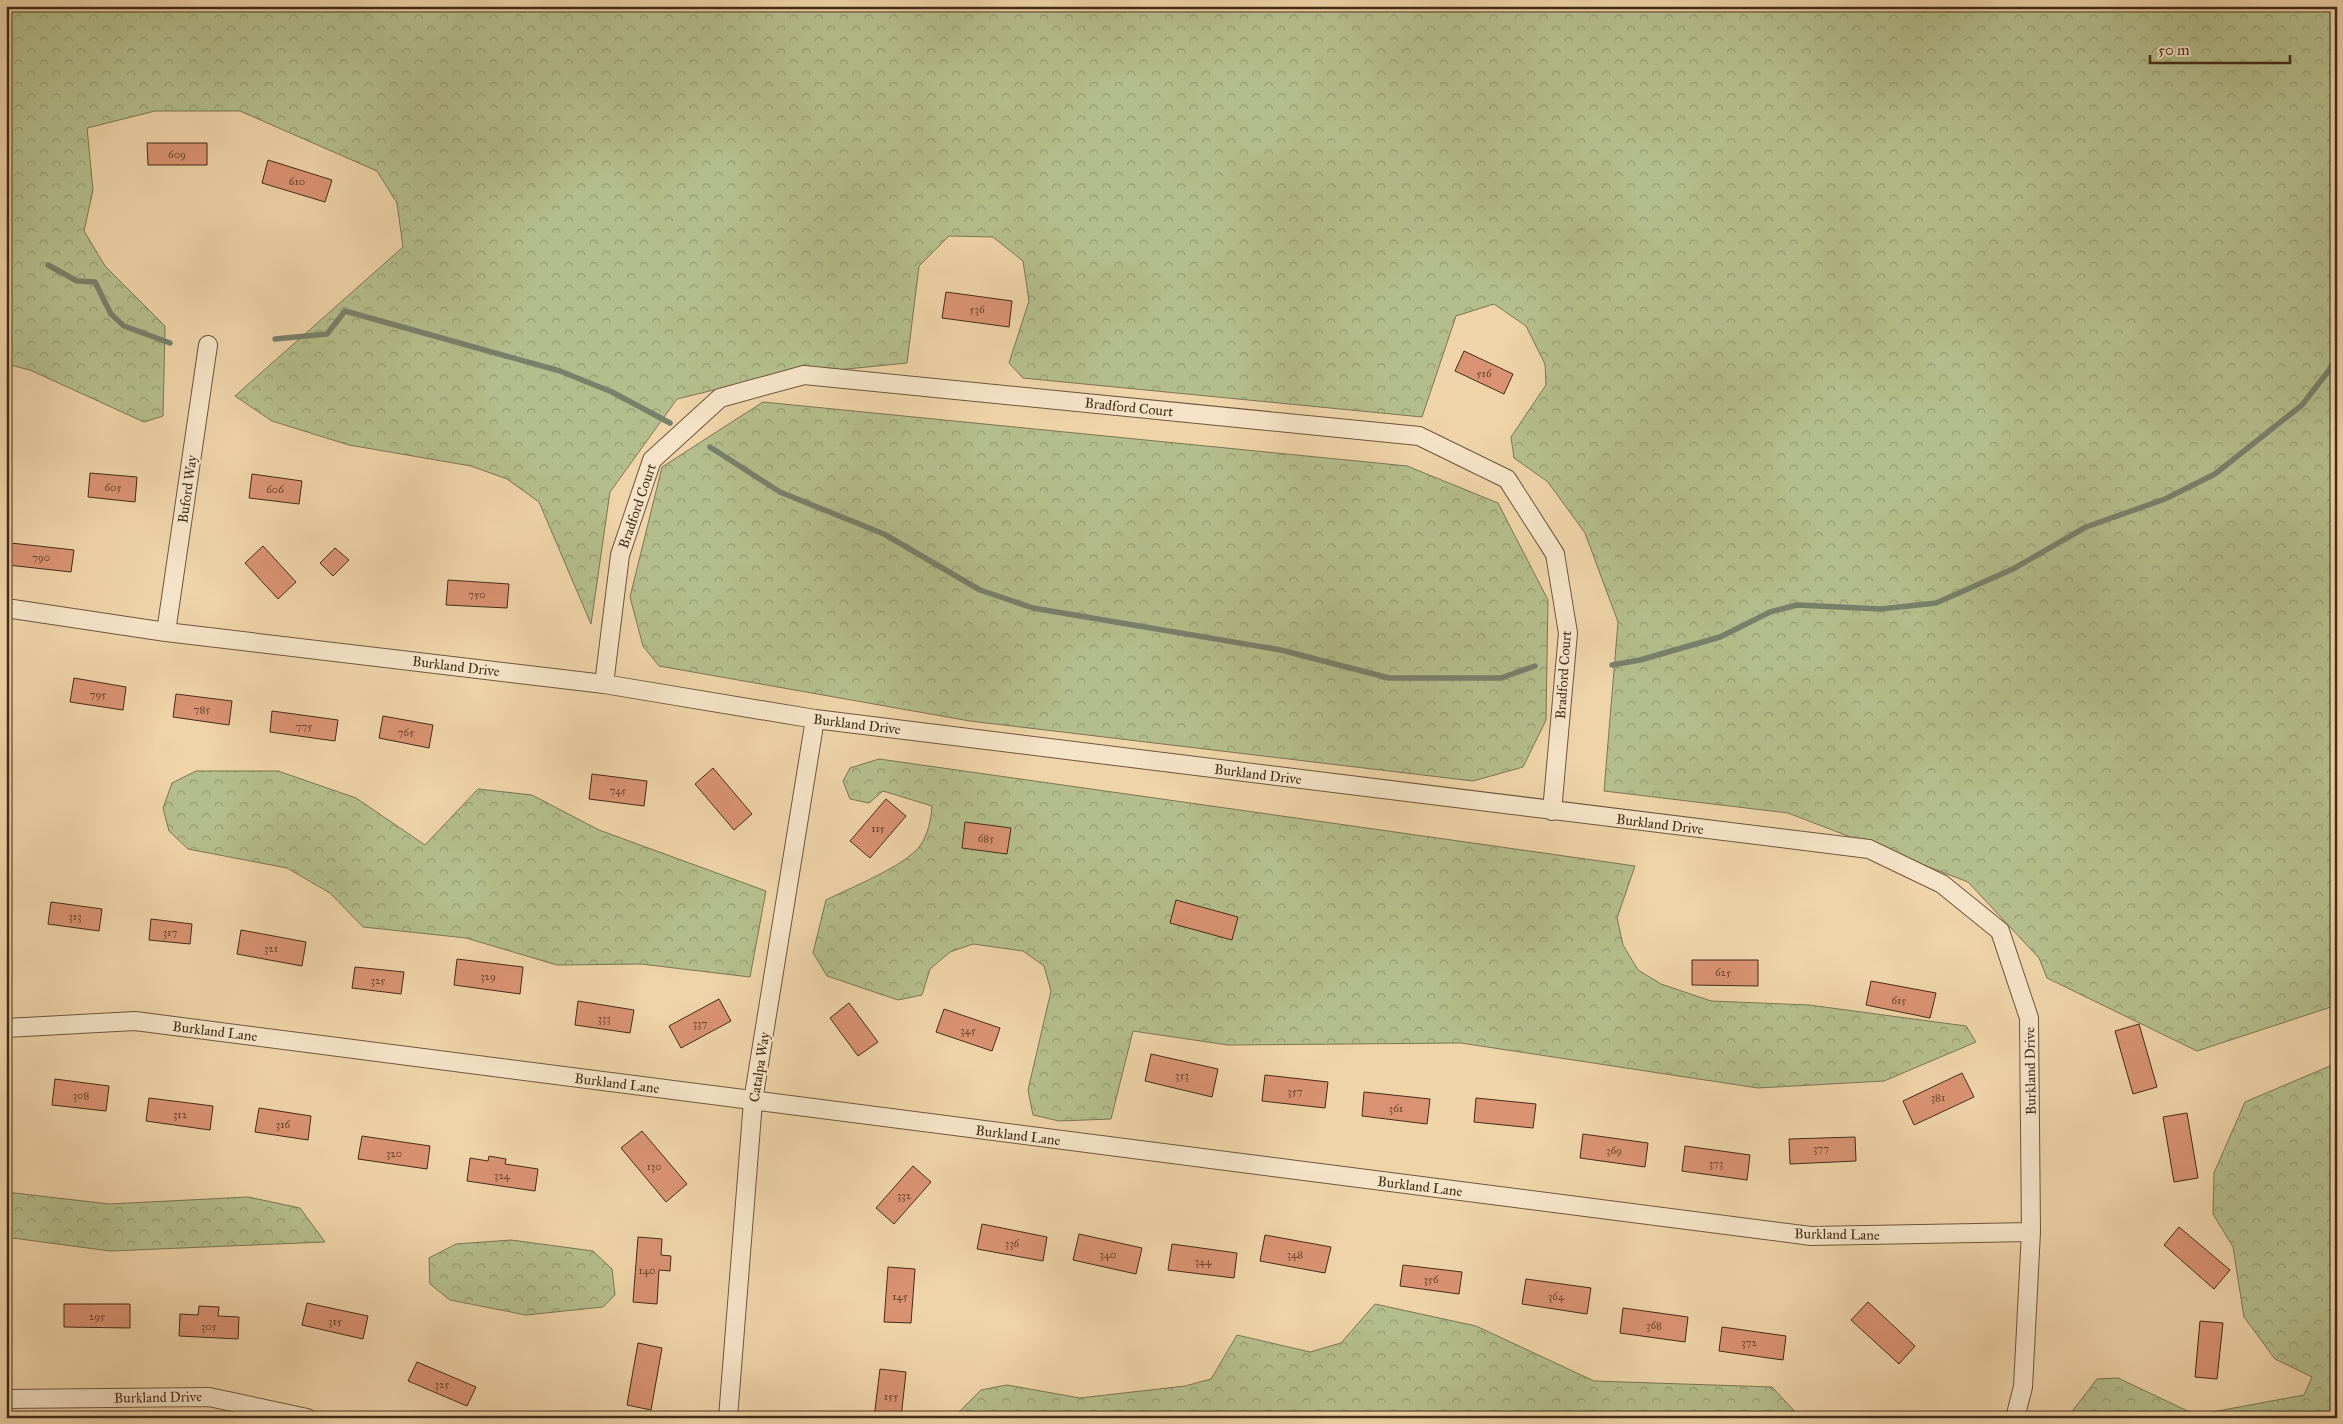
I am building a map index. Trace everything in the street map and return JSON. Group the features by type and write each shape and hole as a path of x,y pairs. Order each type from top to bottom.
{"street":[{"name":"Buford Way","path":"166,632 208,345"},
{"name":"Bradford Court","path":"604,684 620,555 652,460 720,398 804,375 1418,436 1507,479 1555,554 1568,633 1552,811"},
{"name":"Burkland Drive","path":"6,608 166,632 604,684 815,719 1869,849 1942,884 2000,931 2029,1018 2031,1232 2023,1387 2015,1418"},
{"name":"Catalpa Way","path":"728,1418 753,1101 815,719"},
{"name":"Burkland Lane","path":"6,1028 136,1021 1811,1236 2031,1232"},
{"name":"Burkland Drive","path":"6,1399 209,1397 307,1418"}],"green space":[{"path":"6,6 2337,6 2337,1005 2197,1051 2047,978 2039,958 1968,882 1788,813 1604,791 1618,622 1585,533 1548,482 1514,458 1511,437 1546,385 1545,364 1526,326 1494,304 1456,316 1422,417 1023,378 1009,363 1029,301 1023,261 993,237 949,236 919,266 907,363 767,377 677,399 610,492 591,624 539,502 507,479 471,466 349,445 272,421 235,396 403,247 397,203 377,171 240,111 155,111 87,128 93,190 84,231 105,266 165,326 163,416 144,422 30,370 6,364"},
{"path":"763,402 1407,466 1498,503 1548,600 1546,720 1523,767 1473,781 970,721 659,666 643,646 630,597 662,467"},
{"path":"879,759 1635,866 1617,918 1623,945 1638,970 1661,984 1711,1001 1809,1005 1966,1026 1976,1042 1884,1081 1758,1088 1461,1043 1228,1045 1133,1031 1111,1119 1059,1121 1033,1115 1028,1090 1051,991 1044,966 1023,951 973,944 950,952 930,969 922,995 898,1000 827,976 813,953 826,900 890,869 913,854 920,846 927,832 932,806 883,791 869,803 850,799 843,781 850,768"},
{"path":"196,771 278,771 356,798 425,845 478,789 532,795 599,830 766,891 750,977 641,964 557,965 466,938 363,927 330,893 287,868 188,849 169,831 163,808 172,783"},
{"path":"2337,1063 2337,1418 2067,1418 2097,1379 2118,1378 2196,1415 2304,1395 2312,1377 2275,1359 2244,1317 2233,1247 2213,1214 2214,1173 2245,1102"},
{"path":"6,1192 109,1204 248,1197 300,1208 325,1242 110,1251 13,1238 6,1236"},
{"path":"511,1240 593,1251 612,1269 615,1295 603,1307 526,1315 450,1300 430,1284 429,1258 456,1244"},
{"path":"1375,1304 1476,1326 1594,1381 1772,1387 1801,1418 953,1418 981,1390 1007,1385 1080,1398 1185,1386 1211,1379 1237,1335 1310,1352 1341,1343"}],"building":[{"path":"147,143 207,143 207,165 148,165"},
{"path":"268,160 332,180 325,202 262,183"},
{"path":"946,292 1012,301 1009,327 942,318"},
{"path":"1464,351 1513,374 1504,394 1455,371"},
{"path":"90,473 137,477 135,502 88,497"},
{"path":"252,474 302,481 299,504 249,498"},
{"path":"11,543 74,550 71,572 8,565"},
{"path":"263,546 296,582 278,599 245,563"},
{"path":"335,548 349,560 333,576 320,563"},
{"path":"448,580 509,584 507,608 446,605"},
{"path":"74,678 126,687 123,710 70,702"},
{"path":"176,694 232,701 229,725 173,717"},
{"path":"272,711 338,720 335,741 270,732"},
{"path":"383,716 433,725 429,748 379,738"},
{"path":"713,768 752,814 734,830 695,784"},
{"path":"592,774 647,781 644,806 589,799"},
{"path":"886,799 906,816 870,858 850,841"},
{"path":"965,822 1011,828 1007,854 962,848"},
{"path":"1176,900 1238,917 1232,940 1170,923"},
{"path":"51,902 102,909 99,931 48,924"},
{"path":"151,919 192,924 190,944 149,940"},
{"path":"241,930 306,942 302,966 237,954"},
{"path":"457,959 523,967 520,994 454,985"},
{"path":"1692,960 1758,960 1758,986 1692,985"},
{"path":"355,967 404,972 401,994 352,988"},
{"path":"1871,981 1936,993 1930,1018 1866,1005"},
{"path":"719,999 731,1021 681,1048 669,1026"},
{"path":"578,1001 634,1010 630,1033 575,1025"},
{"path":"849,1003 878,1042 858,1056 830,1018"},
{"path":"944,1009 1000,1028 992,1051 936,1032"},
{"path":"2139,1024 2157,1087 2133,1094 2115,1031"},
{"path":"1151,1054 1218,1069 1212,1097 1145,1081"},
{"path":"1962,1073 1974,1097 1914,1125 1903,1101"},
{"path":"1265,1075 1328,1082 1325,1108 1262,1101"},
{"path":"55,1079 109,1086 106,1111 52,1105"},
{"path":"1364,1092 1430,1099 1427,1124 1362,1116"},
{"path":"149,1098 213,1106 210,1130 146,1121"},
{"path":"1476,1098 1536,1104 1533,1128 1474,1122"},
{"path":"259,1108 311,1116 308,1140 255,1132"},
{"path":"2187,1113 2198,1178 2174,1182 2163,1117"},
{"path":"642,1131 687,1184 666,1202 621,1148"},
{"path":"1583,1134 1648,1143 1645,1167 1580,1158"},
{"path":"362,1136 430,1146 427,1169 358,1159"},
{"path":"1855,1137 1856,1161 1790,1164 1789,1139"},
{"path":"1685,1146 1750,1155 1747,1180 1682,1171"},
{"path":"489,1156 506,1159 505,1164 538,1169 535,1191 467,1181 470,1158 488,1161"},
{"path":"913,1166 931,1182 894,1224 876,1208"},
{"path":"982,1224 1047,1237 1043,1261 977,1249"},
{"path":"2179,1227 2230,1270 2214,1289 2164,1245"},
{"path":"1079,1234 1142,1248 1136,1274 1073,1260"},
{"path":"1265,1235 1331,1247 1325,1273 1260,1261"},
{"path":"638,1237 662,1239 661,1255 671,1256 670,1271 659,1270 657,1304 633,1302"},
{"path":"1172,1244 1237,1253 1234,1278 1168,1270"},
{"path":"1403,1265 1462,1272 1459,1294 1400,1286"},
{"path":"888,1267 915,1269 911,1323 884,1322"},
{"path":"1526,1279 1591,1288 1587,1314 1522,1304"},
{"path":"1868,1302 1915,1346 1899,1364 1851,1320"},
{"path":"307,1303 368,1316 363,1339 302,1325"},
{"path":"64,1304 130,1304 130,1328 64,1327"},
{"path":"199,1306 219,1307 218,1316 239,1317 238,1339 179,1336 180,1314 198,1315"},
{"path":"1623,1308 1688,1317 1685,1342 1620,1333"},
{"path":"2200,1321 2223,1323 2217,1379 2195,1377"},
{"path":"1722,1327 1786,1336 1783,1360 1719,1351"},
{"path":"638,1343 662,1348 651,1410 627,1405"},
{"path":"417,1362 476,1387 467,1406 408,1381"},
{"path":"880,1369 906,1372 901,1418 874,1418"}],"waterway":[{"path":"48,265 77,281 95,282 111,314 124,326 170,343"},
{"path":"275,339 327,334 345,311 560,371 612,392 670,423"},
{"path":"1612,665 1640,660 1720,637 1770,612 1797,605 1881,609 1936,603 2013,569 2086,527 2165,499 2215,474 2302,405 2337,360"},
{"path":"710,447 780,492 884,534 980,590 1033,608 1281,650 1389,678 1501,678 1535,666"}]}
